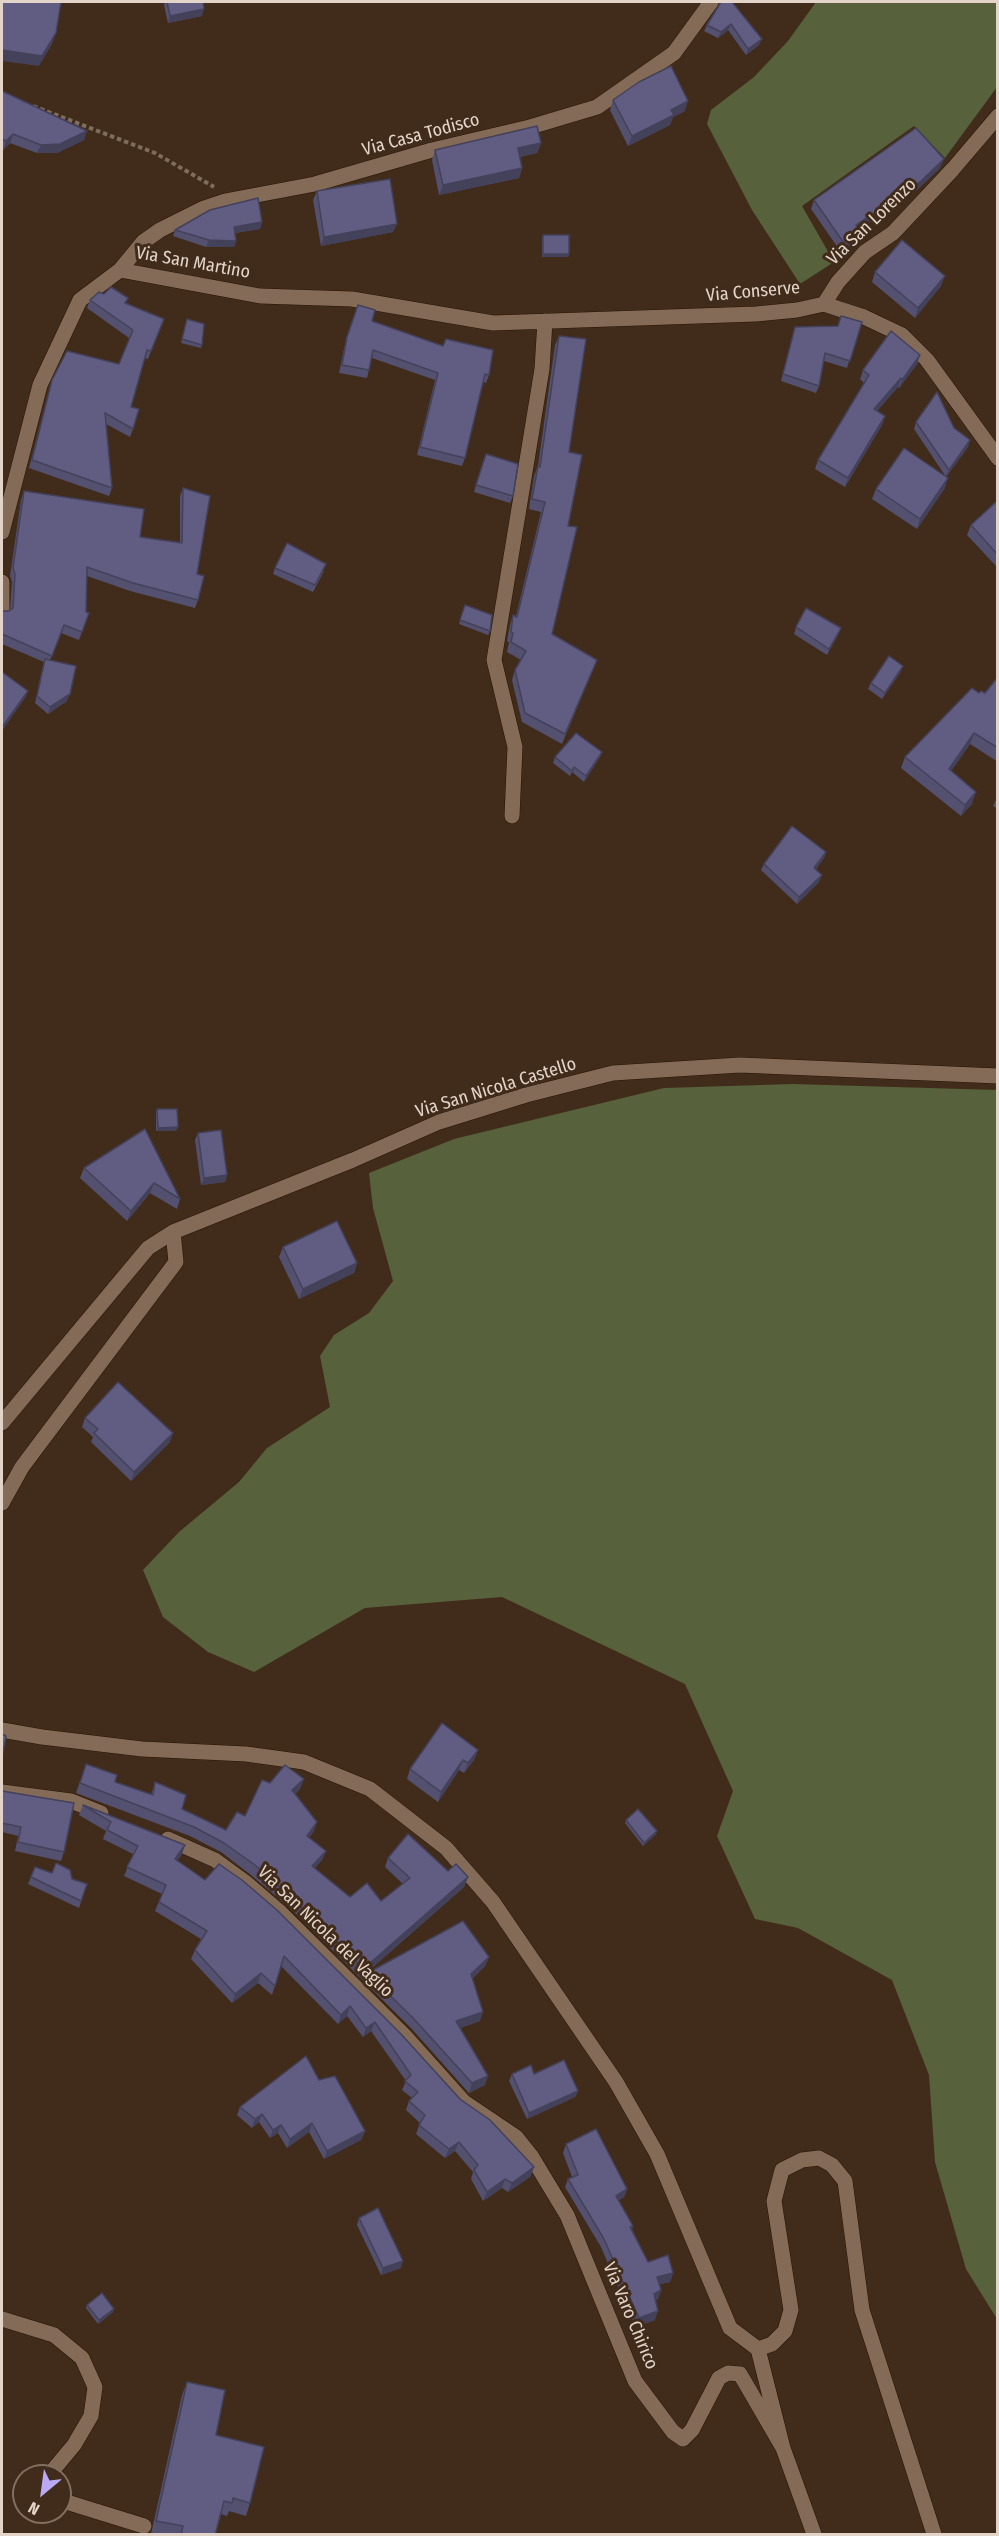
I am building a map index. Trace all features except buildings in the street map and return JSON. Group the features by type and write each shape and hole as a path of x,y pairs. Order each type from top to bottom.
{"street":[{"name":"Via Casa Todisco","path":"120,270 143,242 160,230 204,207 315,184 432,150 530,127 597,106 674,53 711,2"},
{"name":"Via San Lorenzo","path":"824,304 838,282 865,252 893,233 953,169 998,116"},
{"name":"Via San Martino","path":"2,530 40,385 80,300 120,270 260,296 352,299 446,315"},
{"name":"Via Conserve","path":"446,315 494,323 756,314 797,310 824,304 864,317 902,335 927,360 998,458"},
{"path":"512,816 515,747 494,660 542,369 545,321"},
{"path":"2,582 2,611"},
{"name":"Via San Nicola Castello","path":"2,1423 148,1248 173,1232 353,1160 439,1122 526,1095 613,1073 740,1065 998,1076"},
{"path":"2,1503 22,1467 176,1262 173,1232"},
{"path":"2,1730 142,1749 246,1754 304,1762 370,1789 446,1848 493,1902 616,2082 657,2154 730,2328 758,2349 772,2344 784,2331 791,2310 774,2201 782,2170 802,2160 819,2158 832,2165 845,2181 862,2310 934,2535"},
{"path":"2,1792 70,1801 112,1817"},
{"name":"Via San Nicola del Vaglio","path":"154,1833 215,1860 281,1913 404,2034 460,2097"},
{"name":"Via Varo Chirico","path":"460,2097 516,2137 532,2157 567,2215 635,2381 673,2432 683,2439 692,2430 719,2378 728,2373 740,2374 783,2448"},
{"path":"2,2319 54,2335 82,2358 95,2387 91,2416 74,2445 58,2464"},
{"name":"Via Varo Chirico","path":"758,2349 783,2448 814,2535"},
{"path":"72,2504 144,2526"}],"path":[{"path":"31,105 155,153 234,199"}],"green space":[{"path":"816,2 997,2 997,87 945,158 914,126 802,206 834,262 800,284 752,210 707,124 711,110 754,77 788,41"},
{"path":"793,1084 997,1090 997,2319 966,2269 935,2162 929,2075 892,1980 798,1928 755,1919 717,1836 733,1791 685,1684 502,1597 365,1608 254,1672 208,1652 163,1617 143,1570 179,1532 239,1482 267,1448 330,1407 320,1356 334,1335 369,1313 393,1281 373,1208 369,1173 454,1139 664,1088"}]}
